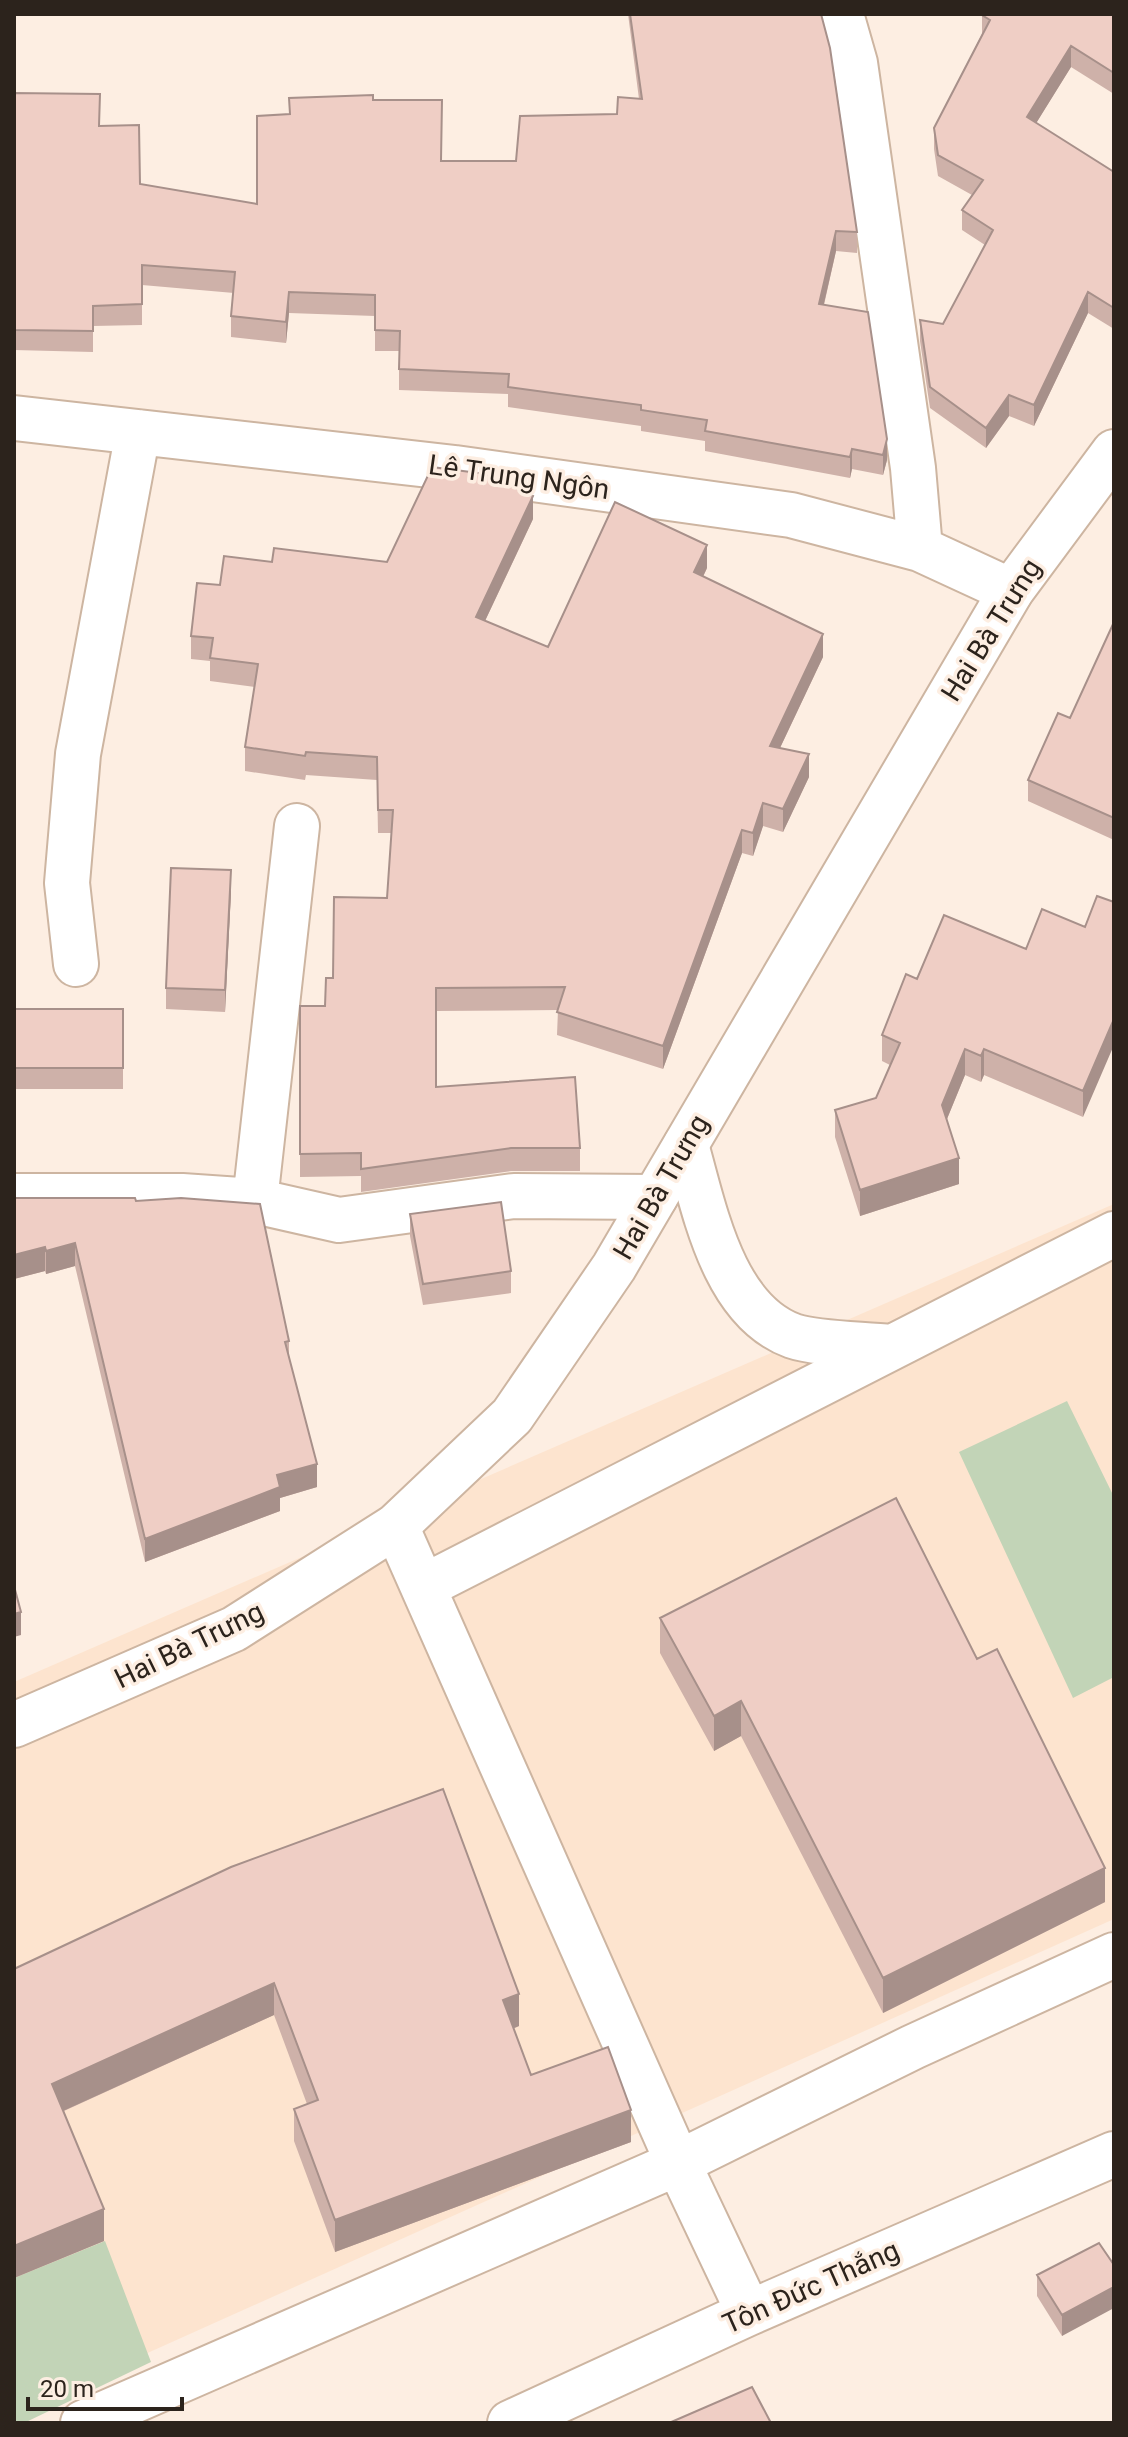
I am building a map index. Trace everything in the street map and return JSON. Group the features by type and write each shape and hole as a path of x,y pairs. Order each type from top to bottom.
{"street":[{"path":"841,14 855,63 913,468 920,549"},
{"name":"Lê Trung Ngôn","path":"14,418 455,468 791,515 920,549 1011,591"},
{"path":"76,964 67,883 78,754 138,432"},
{"name":"Hai Bà Trưng","path":"14,1725 234,1629 396,1526 512,1416 614,1267 1011,591 1114,452"},
{"path":"255,1201 297,826"},
{"path":"686,1145 717,1253 751,1308 792,1336 890,1347"},
{"path":"14,1196 182,1196 255,1201 339,1220 514,1196 655,1197"},
{"path":"423,1587 1114,1234"},
{"path":"396,1526 678,2163 749,2313"},
{"path":"83,2423 678,2163 913,2047 1114,1955"},
{"name":"Tôn Đức Thắng","path":"510,2423 749,2313 1114,2154"}],"shaded area":[{"path":"1114,1204 1114,1919 14,2413 14,1682"}],"green space":[{"path":"1067,1401 1114,1497 1114,1677 1073,1698 959,1452"},
{"path":"105,2241 151,2362 24,2423 14,2423 14,2278"}],"building":[{"path":"630,14 821,14 830,48 857,232 836,231 819,304 868,312 887,439 883,455 852,449 850,457 705,431 707,420 641,410 641,405 508,387 509,374 399,369 400,331 375,330 375,295 289,292 286,322 231,316 235,272 142,265 142,304 93,306 93,331 14,330 14,93 100,94 99,126 139,125 140,184 257,204 257,116 290,114 289,98 373,95 373,100 442,100 441,161 516,161 520,116 617,114 618,97 642,99"},
{"path":"983,14 1114,14 1114,73 1071,46 1027,117 1114,172 1114,308 1088,292 1034,405 1009,395 986,428 930,387 920,320 943,324 993,230 962,210 983,180 938,155 934,128 990,20"},
{"path":"432,467 486,474 533,496 476,617 548,647 615,502 707,545 694,572 823,634 770,746 809,754 783,809 763,803 753,833 742,830 663,1046 557,1012 565,987 436,988 436,1087 575,1077 580,1148 511,1148 361,1169 361,1153 300,1154 300,1006 325,1006 326,978 333,978 334,897 387,898 393,810 378,810 377,757 306,752 305,756 245,747 258,664 210,658 213,638 191,636 197,583 220,585 224,556 272,562 274,548 387,562"},
{"path":"1114,622 1114,818 1028,780 1058,713 1070,718"},
{"path":"171,868 231,870 225,990 166,988"},
{"path":"1097,896 1114,902 1114,1019 1083,1091 984,1049 981,1056 965,1049 942,1105 959,1158 860,1190 835,1110 876,1098 900,1043 882,1035 906,974 917,979 944,915 1026,949 1042,909 1085,927"},
{"path":"14,1009 123,1009 123,1068 14,1068"},
{"path":"14,1198 135,1198 136,1201 181,1198 260,1204 289,1341 285,1342 317,1464 277,1475 280,1487 145,1539 75,1243 14,1255"},
{"path":"501,1202 511,1271 423,1284 410,1214"},
{"path":"896,1498 977,1659 997,1649 1105,1868 883,1978 741,1701 714,1716 660,1618"},
{"path":"14,1586 21,1612 14,1614"},
{"path":"443,1789 519,1994 503,2000 531,2075 608,2047 631,2110 335,2220 294,2109 318,2100 274,1983 52,2084 104,2209 14,2246 14,1969 231,1867"},
{"path":"1099,2243 1114,2265 1114,2287 1062,2315 1037,2275"},
{"path":"752,2387 771,2423 669,2423"}]}
